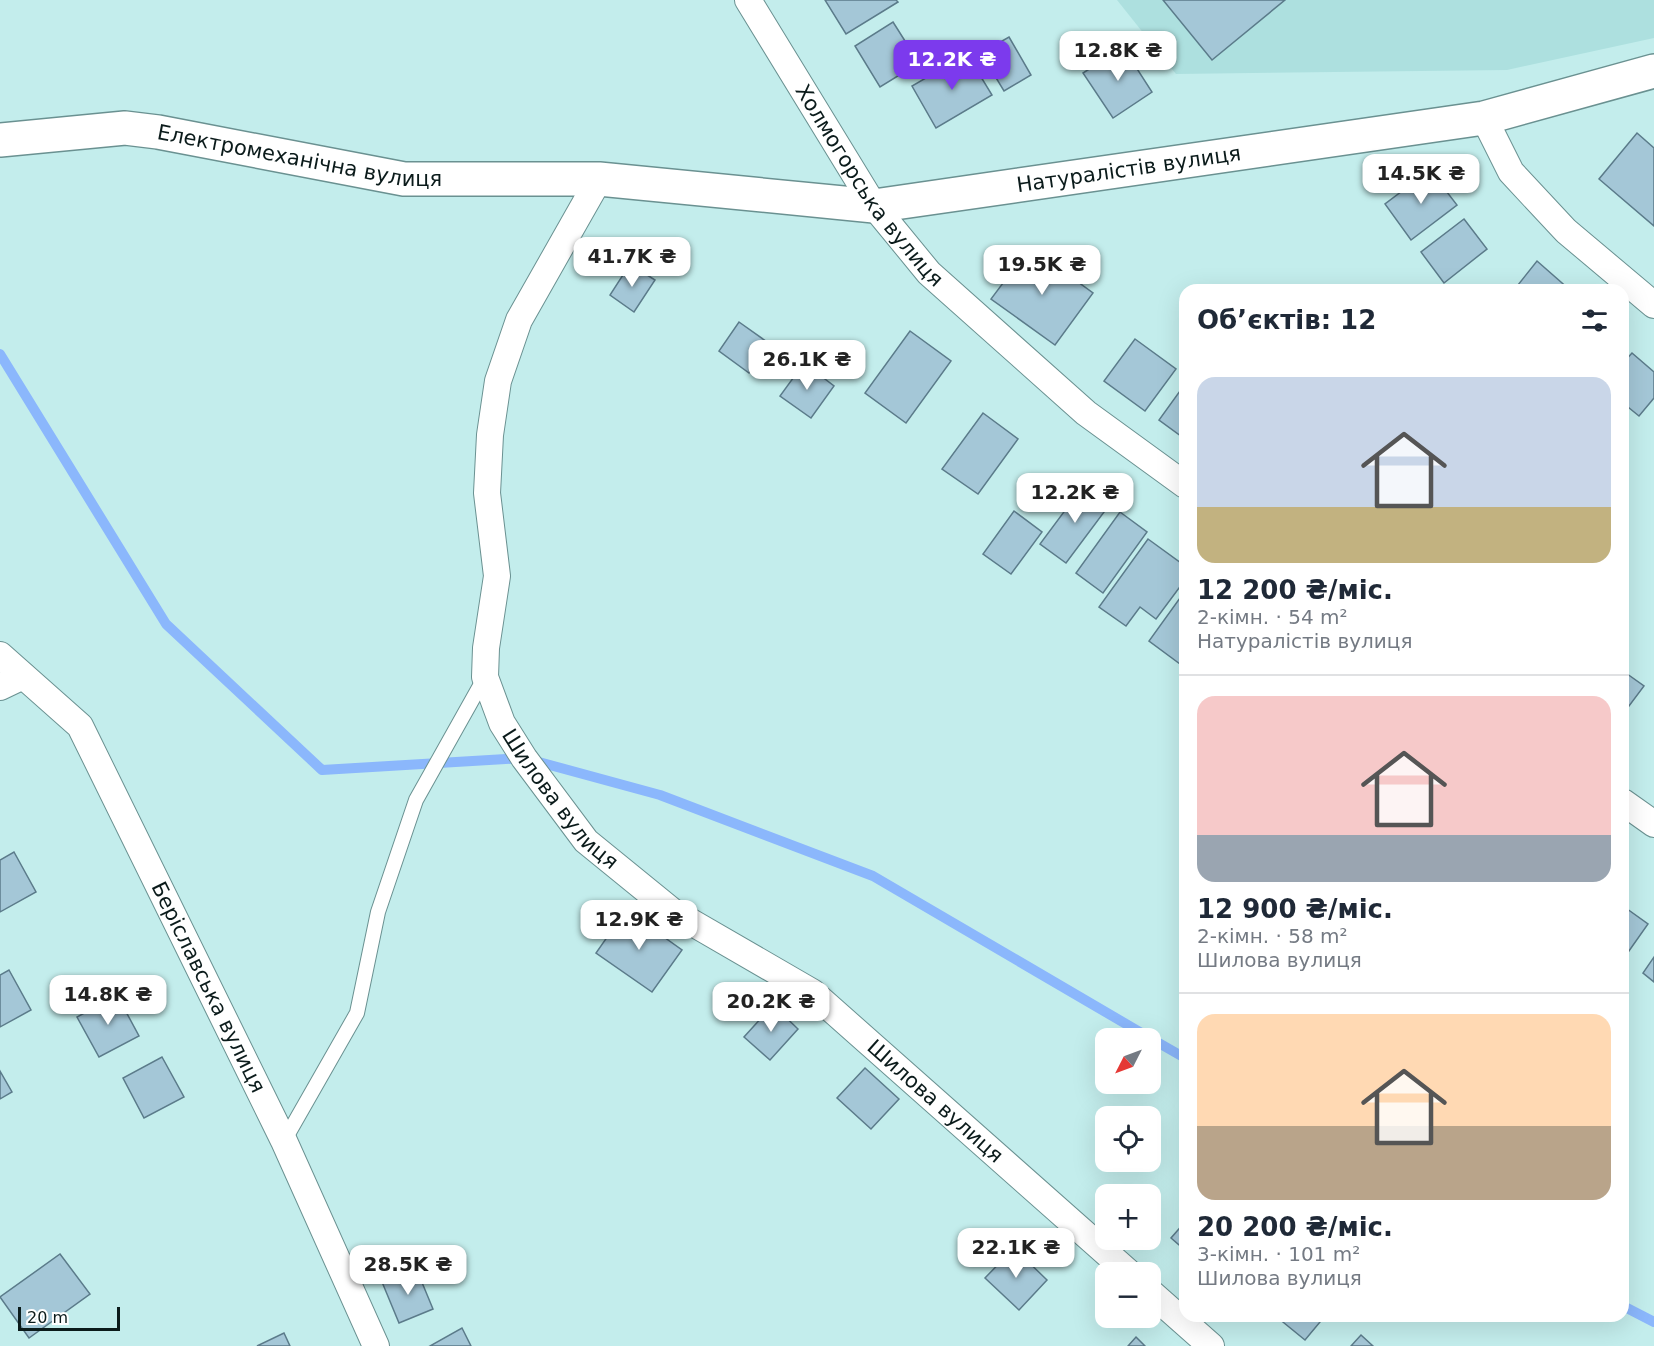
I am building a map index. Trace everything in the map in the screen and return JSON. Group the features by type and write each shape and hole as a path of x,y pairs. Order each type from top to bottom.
{"street":[{"name":"Холмогорська вулиця","path":"748,0 874,206 929,273 1086,413 1179,481"},
{"name":"Натуралістів вулиця","path":"599,179 874,206 1484,118 1654,71"},
{"path":"1484,118 1511,172 1566,231 1654,305"},
{"name":"Електромеханічна вулиця","path":"0,140 125,128 158,132 404,180 599,179"},
{"name":"Шилова вулиця","path":"599,179 519,320 498,381 490,435 487,493 497,576 486,648 485,677 502,723 524,758 586,841 672,911 812,992 1117,1262"},
{"name":"Беріславська вулиця","path":"0,655 80,726 284,1141 376,1346"},
{"path":"0,687 23,676"},
{"path":"1629,806 1654,824"},
{"path":"1161,1302 1179,1318"},
{"path":"1184,1322 1211,1346"}],"lane":[{"path":"284,1141 357,1013 378,912 416,800 485,677"}],"shaded area":[{"path":"1117,0 1654,0 1654,38 1507,70 1176,74"}],"building":[{"path":"825,0 896,0 898,2 846,34"},
{"path":"1163,0 1285,0 1212,60"},
{"path":"893,22 919,63 880,87 855,46"},
{"path":"1009,37 1031,75 1004,91 981,53"},
{"path":"1123,47 1152,92 1113,118 1083,73"},
{"path":"967,54 992,95 936,128 912,86"},
{"path":"1637,133 1654,148 1654,226 1599,179"},
{"path":"1430,170 1457,205 1411,240 1385,204"},
{"path":"1464,219 1487,249 1444,283 1421,252"},
{"path":"1030,247 1093,293 1055,345 991,299"},
{"path":"1537,261 1563,284 1519,284"},
{"path":"630,264 655,280 634,312 610,295"},
{"path":"739,322 770,344 749,373 719,351"},
{"path":"910,331 951,361 906,423 865,393"},
{"path":"1135,339 1176,369 1145,411 1104,381"},
{"path":"1632,353 1654,372 1654,398 1639,416 1629,408 1629,356"},
{"path":"804,363 834,386 811,418 780,396"},
{"path":"1179,392 1179,435 1159,420"},
{"path":"983,413 1018,439 978,494 942,469"},
{"path":"1084,485 1110,504 1066,563 1040,544"},
{"path":"1014,511 1042,532 1011,574 983,554"},
{"path":"1120,512 1147,532 1103,593 1076,573"},
{"path":"1148,539 1179,562 1179,588 1156,619 1140,607 1126,626 1099,607"},
{"path":"1179,599 1179,663 1149,641"},
{"path":"1629,675 1644,686 1629,706"},
{"path":"14,852 36,892 0,912 0,860"},
{"path":"626,910 682,950 652,992 596,953"},
{"path":"1629,910 1648,924 1629,951"},
{"path":"1654,957 1654,982 1643,973"},
{"path":"9,970 31,1010 0,1027 0,975"},
{"path":"117,995 139,1036 99,1057 77,1017"},
{"path":"773,1005 798,1029 770,1060 744,1037"},
{"path":"162,1057 184,1097 144,1118 123,1078"},
{"path":"865,1068 899,1099 871,1129 837,1098"},
{"path":"0,1071 12,1092 0,1099"},
{"path":"1179,1229 1179,1245 1171,1238"},
{"path":"1014,1248 1047,1280 1019,1310 985,1278"},
{"path":"60,1254 90,1294 29,1338 0,1297"},
{"path":"416,1268 433,1309 399,1323 382,1282"},
{"path":"1283,1322 1320,1322 1305,1340"},
{"path":"462,1328 471,1346 430,1346"},
{"path":"284,1333 290,1346 257,1346"},
{"path":"1361,1335 1373,1346 1351,1346"},
{"path":"1136,1337 1145,1346 1128,1346"}],"waterway":[{"path":"0,354 166,624 322,770 524,758 660,795 873,876 1133,1028"},
{"path":"1161,1044 1179,1055"},
{"path":"1629,1309 1654,1322"}]}
